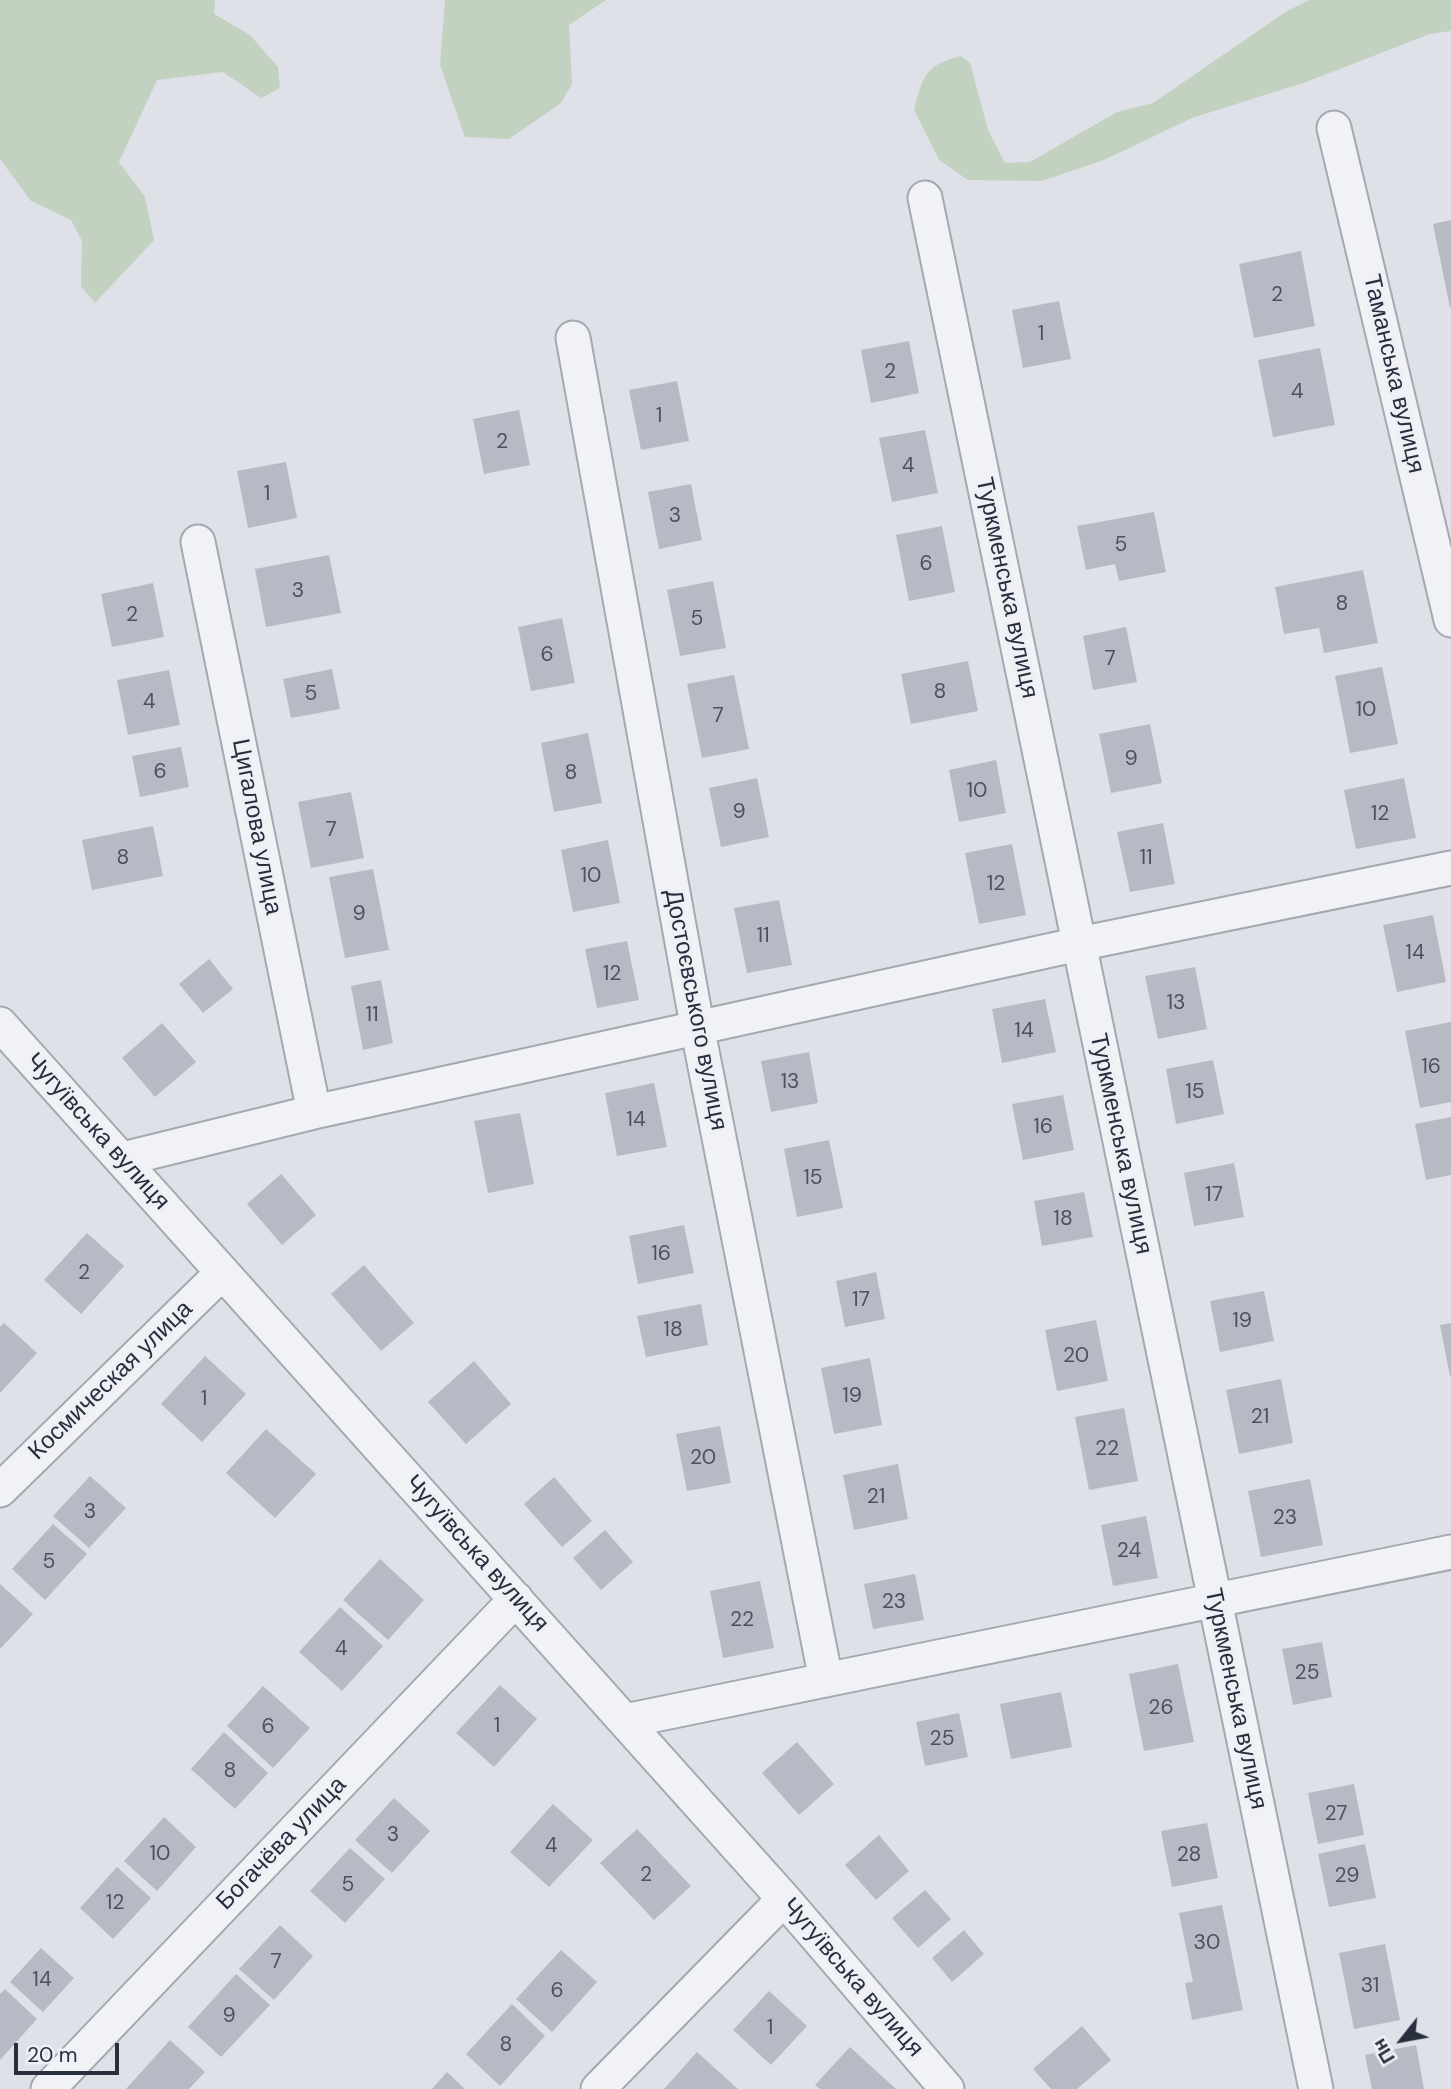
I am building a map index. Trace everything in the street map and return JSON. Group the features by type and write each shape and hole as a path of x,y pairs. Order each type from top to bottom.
{"street":[{"name":"Таманська вулиця","path":"1334,128 1451,620"},
{"name":"Туркменська вулиця","path":"925,198 1316,2089"},
{"name":"Достоєвського вулиця","path":"573,338 698,1031 826,1680"},
{"name":"Цигалова улица","path":"198,542 314,1112"},
{"path":"123,1158 314,1112 698,1031 1079,944 1451,868"},
{"name":"Чугуївська вулиця","path":"0,1024 123,1158 222,1273 784,1899 947,2089"},
{"name":"Космическая улица","path":"0,1490 222,1273"},
{"path":"625,1721 1451,1552"},
{"name":"Богачёва улица","path":"48,2089 516,1599"},
{"path":"598,2089 784,1899"}],"green space":[{"path":"0,0 215,0 214,14 250,35 278,67 280,88 261,98 223,72 157,80 119,162 145,197 154,240 95,303 81,286 82,241 71,220 31,201 0,159"},
{"path":"445,0 606,0 569,25 572,84 561,103 509,139 465,137 440,65"},
{"path":"1309,0 1451,0 1451,31 1430,34 1306,82 1192,118 1104,160 1042,181 968,180 939,160 914,110 927,74 940,63 961,56 970,63 988,130 1005,163 1030,162 1117,112 1153,103 1287,11"}],"building":[{"path":"1451,220 1451,307 1450,308 1433,224"},
{"path":"1301,251 1315,326 1254,338 1239,264"},
{"path":"1059,301 1071,359 1023,368 1012,310"},
{"path":"909,341 919,393 871,403 861,350"},
{"path":"1320,348 1335,425 1273,437 1258,360"},
{"path":"677,381 689,441 641,450 629,390"},
{"path":"519,410 530,465 484,474 473,419"},
{"path":"925,430 938,493 892,502 879,438"},
{"path":"286,462 297,518 248,528 237,471"},
{"path":"691,484 702,540 659,549 648,492"},
{"path":"1154,512 1166,572 1119,581 1115,564 1086,570 1077,526"},
{"path":"942,526 955,592 909,601 896,535"},
{"path":"329,555 341,613 266,627 255,569"},
{"path":"1363,570 1378,643 1324,653 1319,628 1284,634 1275,587"},
{"path":"713,581 726,648 680,656 667,590"},
{"path":"153,583 164,637 112,647 101,594"},
{"path":"562,618 575,683 531,691 518,627"},
{"path":"1126,627 1137,682 1093,690 1083,636"},
{"path":"968,661 978,711 911,724 901,674"},
{"path":"1382,667 1398,744 1350,753 1335,676"},
{"path":"332,669 340,709 291,718 283,679"},
{"path":"169,670 180,725 128,735 117,680"},
{"path":"734,675 749,749 702,758 687,684"},
{"path":"1150,724 1162,783 1111,793 1099,734"},
{"path":"588,733 602,803 554,812 541,743"},
{"path":"181,747 189,787 140,797 132,756"},
{"path":"996,760 1006,813 959,822 949,770"},
{"path":"757,778 769,837 721,847 709,788"},
{"path":"1404,778 1416,838 1356,849 1344,790"},
{"path":"351,792 364,858 311,868 298,802"},
{"path":"1163,823 1175,884 1130,892 1117,832"},
{"path":"153,826 163,876 92,890 82,840"},
{"path":"608,840 620,903 573,912 561,850"},
{"path":"1012,844 1026,915 979,924 965,853"},
{"path":"373,869 389,950 345,958 329,877"},
{"path":"779,900 792,965 747,973 734,908"},
{"path":"1433,915 1446,982 1397,992 1383,925"},
{"path":"627,941 639,1000 597,1008 585,949"},
{"path":"209,959 233,989 203,1013 179,984"},
{"path":"1195,967 1207,1029 1158,1039 1145,976"},
{"path":"381,980 393,1043 363,1050 351,986"},
{"path":"1045,999 1056,1052 1002,1063 992,1009"},
{"path":"1451,1022 1451,1102 1420,1108 1405,1031"},
{"path":"162,1023 196,1062 155,1097 122,1058"},
{"path":"809,1052 818,1103 771,1112 761,1061"},
{"path":"1213,1060 1224,1114 1176,1124 1166,1069"},
{"path":"654,1083 667,1147 617,1156 605,1093"},
{"path":"1063,1095 1074,1150 1023,1160 1012,1104"},
{"path":"520,1113 534,1184 488,1193 474,1121"},
{"path":"1451,1117 1451,1175 1426,1180 1415,1124"},
{"path":"829,1140 843,1208 797,1217 784,1149"},
{"path":"1234,1163 1244,1217 1194,1226 1184,1173"},
{"path":"281,1174 316,1215 282,1245 247,1204"},
{"path":"1084,1192 1093,1237 1042,1246 1034,1201"},
{"path":"684,1225 694,1273 638,1284 629,1236"},
{"path":"87,1233 124,1266 81,1314 44,1280"},
{"path":"364,1265 414,1323 381,1351 331,1294"},
{"path":"876,1272 885,1319 845,1327 836,1281"},
{"path":"1264,1291 1274,1341 1220,1352 1210,1301"},
{"path":"701,1304 708,1345 646,1357 637,1316"},
{"path":"1096,1320 1108,1381 1057,1391 1045,1330"},
{"path":"4,1323 37,1353 0,1393 0,1327"},
{"path":"1451,1323 1451,1376 1450,1376 1440,1325"},
{"path":"205,1356 246,1394 202,1442 161,1404"},
{"path":"870,1358 882,1425 834,1434 821,1368"},
{"path":"474,1361 511,1404 466,1444 428,1402"},
{"path":"1281,1379 1293,1443 1239,1454 1226,1390"},
{"path":"1124,1408 1138,1481 1089,1490 1075,1417"},
{"path":"720,1426 731,1483 687,1491 676,1434"},
{"path":"266,1429 316,1474 275,1518 226,1473"},
{"path":"898,1464 908,1519 854,1530 843,1475"},
{"path":"90,1476 126,1508 89,1548 53,1516"},
{"path":"554,1477 592,1521 562,1547 524,1504"},
{"path":"1310,1479 1323,1545 1261,1557 1248,1491"},
{"path":"1146,1516 1158,1578 1113,1586 1101,1525"},
{"path":"53,1524 87,1554 45,1600 12,1569"},
{"path":"605,1530 633,1562 601,1590 573,1558"},
{"path":"380,1559 424,1600 388,1640 343,1600"},
{"path":"915,1574 924,1620 873,1629 864,1584"},
{"path":"760,1581 774,1648 723,1658 710,1591"},
{"path":"0,1584 33,1614 0,1649"},
{"path":"340,1607 383,1646 342,1691 299,1652"},
{"path":"1322,1642 1332,1697 1293,1705 1282,1649"},
{"path":"1178,1664 1194,1742 1144,1751 1129,1674"},
{"path":"500,1685 537,1719 494,1767 456,1733"},
{"path":"263,1686 310,1728 273,1768 227,1726"},
{"path":"1061,1692 1072,1747 1011,1759 1000,1704"},
{"path":"959,1713 968,1757 925,1766 916,1722"},
{"path":"224,1732 268,1773 235,1809 191,1769"},
{"path":"797,1742 834,1784 799,1815 762,1773"},
{"path":"1354,1784 1364,1835 1318,1844 1308,1793"},
{"path":"394,1798 430,1831 392,1873 355,1840"},
{"path":"553,1804 593,1840 549,1887 510,1852"},
{"path":"164,1817 196,1847 157,1891 124,1861"},
{"path":"1207,1823 1218,1878 1172,1887 1161,1831"},
{"path":"637,1829 691,1886 654,1920 600,1863"},
{"path":"879,1835 909,1871 876,1900 845,1865"},
{"path":"1365,1844 1376,1898 1329,1907 1318,1854"},
{"path":"350,1848 385,1879 345,1923 310,1891"},
{"path":"117,1867 151,1898 113,1939 80,1908"},
{"path":"925,1890 951,1919 918,1948 892,1918"},
{"path":"1222,1905 1243,2010 1192,2020 1185,1983 1193,1982 1179,1913"},
{"path":"280,1925 313,1956 274,2000 239,1969"},
{"path":"964,1930 984,1954 952,1982 932,1958"},
{"path":"1385,1944 1400,2020 1354,2029 1339,1953"},
{"path":"41,1948 74,1978 43,2012 10,1982"},
{"path":"561,1950 597,1982 552,2032 516,1999"},
{"path":"236,1974 270,2005 221,2057 188,2027"},
{"path":"5,1989 37,2019 0,2060 0,1994"},
{"path":"769,1991 807,2026 771,2065 733,2030"},
{"path":"512,2004 545,2036 500,2086 466,2054"},
{"path":"1082,2026 1111,2060 1077,2089 1051,2089 1033,2069"},
{"path":"170,2040 205,2072 189,2089 126,2089"},
{"path":"1416,2045 1424,2089 1372,2089 1365,2055"},
{"path":"850,2047 896,2089 820,2089 815,2085"},
{"path":"697,2052 738,2089 664,2089"},
{"path":"447,2072 465,2089 432,2089"}]}
